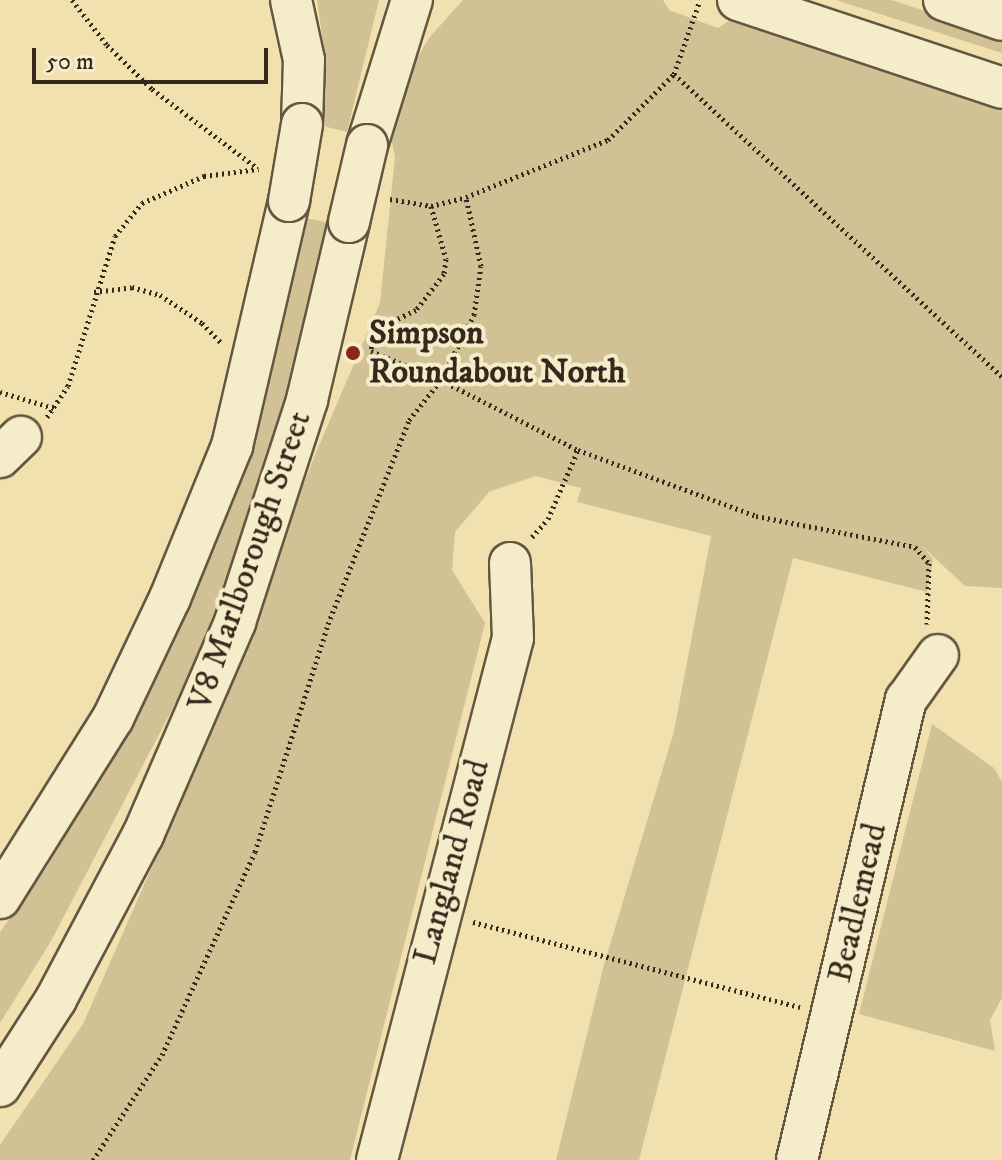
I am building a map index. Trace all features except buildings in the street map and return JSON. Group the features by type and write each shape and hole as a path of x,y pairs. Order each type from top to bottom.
{"street":[{"name":"V8 Marlborough Street","path":"0,898 113,718 170,598 232,446 271,178 302,124 304,60 291,0"},
{"name":"V8 Marlborough Street","path":"0,1086 56,999 143,835 225,647 288,467 367,145 412,0"},
{"path":"944,0 1002,20"},
{"path":"743,2 1002,88"},
{"name":"Langland Road","path":"377,1160 437,913 513,638 510,563"},
{"name":"Beadlemead","path":"797,1160 906,700 938,655"}],"path":[{"path":"72,0 107,45 152,89 271,178"},
{"path":"386,198 431,206 466,197 608,140 674,74 700,0"},
{"path":"674,74 1002,377"},
{"path":"11,447 57,409 115,236 142,203 204,176 271,178"},
{"path":"93,1160 162,1055 255,852 328,624 409,420 441,380 474,315 481,266 466,197"},
{"path":"431,206 446,259 444,274 416,310 376,329 371,351 441,380 578,450 756,516 915,547 929,563 924,616 938,655"},
{"path":"94,292 132,287 160,295 202,323 223,345"},
{"path":"510,563 548,519 578,450"},
{"path":"437,913 831,1015"}],"shaded area":[{"path":"317,0 379,0 347,132 319,125 324,49"},
{"path":"463,0 663,0 669,10 718,28 739,14 1002,97 1002,588 965,586 922,546 933,559 927,592 793,558 639,1160 556,1160 604,965 674,731 711,536 577,502 581,488 536,476 489,492 455,532 452,570 485,623 350,1160 0,1160 0,1145 83,1024 177,810 315,455 380,303 395,157 389,128 409,72 429,38"},
{"path":"836,0 891,0 1002,36 1002,53"},
{"path":"305,218 330,223 283,433 222,599 190,675 50,943 0,1023 0,932 47,867 130,720"},
{"path":"932,724 994,768 1002,782 1002,998 990,1020 995,1051 859,1014"}],"place":[{"name":"Simpson Roundabout North","path":"353,353"}]}
